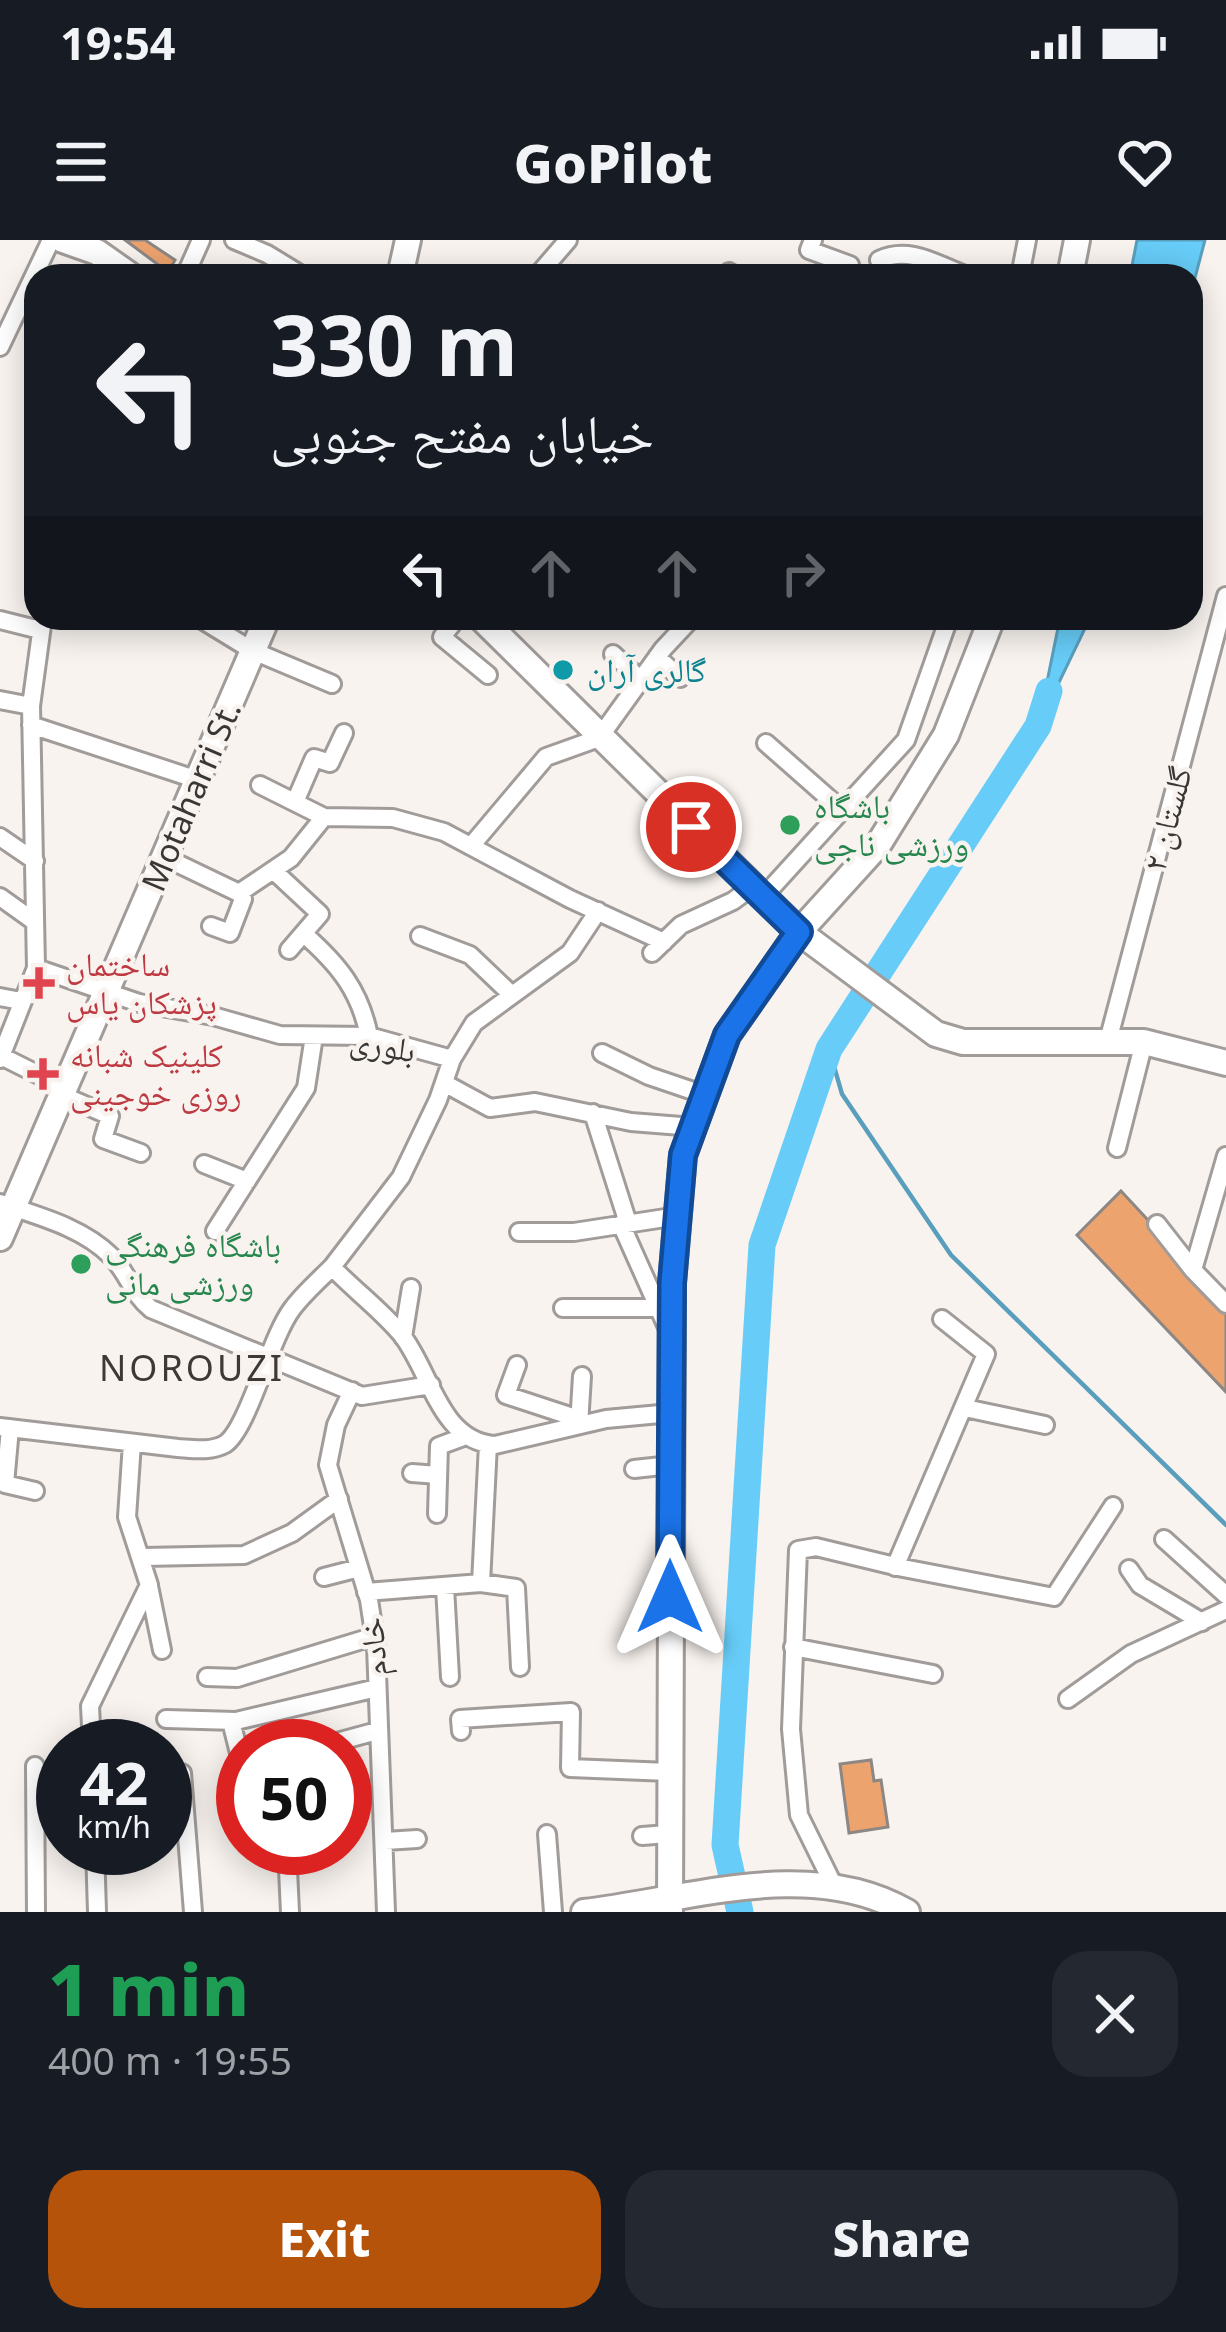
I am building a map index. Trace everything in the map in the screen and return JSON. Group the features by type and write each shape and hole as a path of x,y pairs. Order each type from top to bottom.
{"main road":[{"path":"63,240 99,246"},
{"name":"Motaharri St.","path":"0,1238 7,1205 64,1091 262,630"},
{"path":"493,630 799,932 928,1029 963,1042 1144,1042 1226,1063"},
{"path":"664,1905 668,1870 655,1835 669,1772 672,1337 683,1155 727,1035 799,932 878,844 946,735 988,630"},
{"path":"584,1912 664,1905 704,1893 833,1884 908,1912"}],"street":[{"path":"235,240 267,254 271,264"},
{"path":"548,264 568,240"},
{"path":"813,240 809,250 847,264"},
{"path":"879,260 900,254 918,264"},
{"path":"0,347 24,297"},
{"name":"گلستان ۲","path":"1108,1041 1226,596"},
{"path":"40,630 31,716 36,968 0,1058 110,1116 103,1139 141,1153"},
{"path":"220,630 253,650 332,684"},
{"path":"448,630 442,637 488,675"},
{"path":"471,846 546,757 599,738 681,630"},
{"path":"260,785 324,817 393,818 444,832 658,947 681,925 757,892 906,740 947,630"},
{"path":"613,654 641,680"},
{"path":"657,657 680,678"},
{"path":"0,700 198,780"},
{"path":"295,802 314,758 330,763 344,733"},
{"path":"766,743 842,810"},
{"path":"239,893 275,872 324,817"},
{"path":"0,837 35,861"},
{"path":"164,857 239,893 243,899 230,933 211,926"},
{"path":"275,872 320,914 289,950"},
{"path":"0,897 35,922"},
{"name":"بلوری","path":"36,968 106,994 280,1035 369,1036 452,1059 474,1024 570,953 598,911"},
{"path":"305,935 338,964 363,1006 369,1036"},
{"path":"420,936 470,955 512,994"},
{"path":"0,997 21,1001"},
{"path":"215,1231 306,1088 314,1036"},
{"path":"1117,1148 1144,1042"},
{"path":"602,1053 705,1095"},
{"path":"35,1491 4,1484 5,1428 204,1450 224,1445 237,1432 264,1372 266,1356 292,1309 332,1267 401,1177 452,1059"},
{"path":"444,1083 490,1108 535,1102 631,1121 694,1127"},
{"path":"592,1113 624,1224 672,1337"},
{"path":"1193,1270 1226,1156"},
{"path":"204,1164 247,1181"},
{"path":"7,1205 68,1227 94,1243 112,1256 134,1295 151,1309 362,1396 431,1385"},
{"path":"519,1232 574,1232 678,1216"},
{"path":"1157,1224 1226,1304"},
{"path":"332,1267 403,1337 441,1408 466,1436 488,1444 579,1423 671,1413"},
{"path":"403,1337 411,1288"},
{"path":"563,1308 659,1308"},
{"path":"896,1567 986,1354 941,1318"},
{"path":"517,1365 506,1395 579,1423"},
{"path":"579,1423 583,1376"},
{"name":"خادم","path":"352,1391 336,1425 328,1465 375,1636 386,1912"},
{"path":"965,1408 1046,1425"},
{"path":"437,1514 439,1446 466,1436"},
{"path":"132,1443 127,1517 143,1557 162,1650"},
{"path":"481,1583 488,1444"},
{"path":"634,1469 671,1465"},
{"path":"412,1473 438,1475"},
{"path":"143,1557 244,1555 292,1533 339,1499"},
{"path":"833,1884 799,1815 791,1729 798,1550 816,1547 1054,1597 1113,1506"},
{"path":"1164,1539 1226,1595"},
{"path":"324,1577 359,1568"},
{"path":"1129,1568 1140,1585 1202,1622"},
{"path":"366,1592 481,1583 516,1588 520,1667"},
{"path":"91,1719 90,1706 149,1586"},
{"path":"445,1587 450,1677"},
{"path":"1068,1699 1131,1654 1226,1610"},
{"path":"207,1677 237,1678 375,1636"},
{"path":"793,1647 933,1674"},
{"path":"240,1719 376,1688"},
{"path":"461,1731 460,1719 571,1712 570,1768 669,1772"},
{"path":"372,1732 377,1731"},
{"path":"35,1766 36,1912"},
{"path":"547,1834 553,1912"},
{"path":"385,1841 417,1839"},
{"path":"96,1875 98,1912"},
{"path":"190,1875 193,1912"},
{"path":"288,1875 290,1912"}],"water":[{"path":"1137,240 1205,240 1199,264 1132,264"},
{"path":"1058,630 1084,630 1038,726"}],"building":[{"path":"125,240 145,240 175,260 157,264"},
{"path":"1121,1191 1226,1304 1226,1392 1077,1235"},
{"path":"871,1760 874,1781 881,1780 888,1827 849,1833 840,1764"}],"waterway":[{"path":"740,1912 725,1845 762,1245 829,1049 1038,726 1049,691"},
{"path":"829,1049 842,1094 951,1255 1226,1525"}],"place":[{"name":"گالری آران","path":"563,670"},
{"name":"باشگاه ورزشی ناجی","path":"790,825"},
{"name":"ساختمان پزشکان یاس","path":"39,983"},
{"name":"کلینیک شبانه روزی خوجینی","path":"43,1074"},
{"name":"باشگاه فرهنگی ورزشی مانی","path":"81,1264"}],"district":[{"name":"NOROUZI","path":"192,1368"}],"route":[{"path":"670,1597 672,1283 683,1155 727,1035 799,932 691,827"}]}
